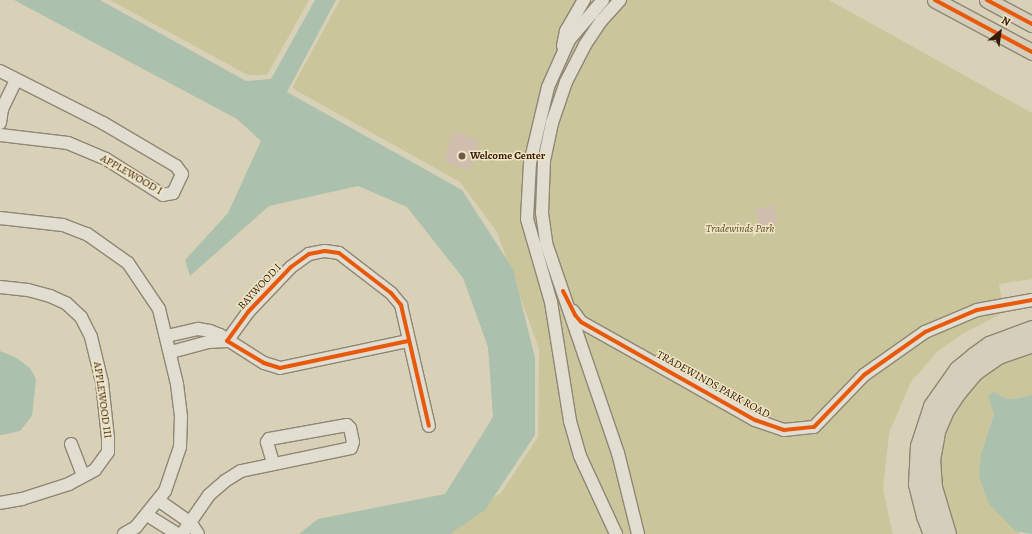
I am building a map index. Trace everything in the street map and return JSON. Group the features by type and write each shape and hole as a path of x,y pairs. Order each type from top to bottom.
{"highway":[{"path":"932,534 924,516 917,484 919,446 932,406 958,369 974,356 989,345 1032,329"},
{"path":"947,534 933,487 931,460 936,431 945,410 958,390 975,371 998,355 1032,343"}],"main road":[{"path":"935,0 1032,52"},
{"path":"987,0 1032,24"}],"street":[{"path":"559,61 566,31 584,0"},
{"path":"569,40 592,0"},
{"name":"TRADEWINDS PARK ROAD","path":"603,0 585,45 566,82 552,123 544,161 542,213 544,230 562,291 618,453 638,534"},
{"name":"TRADEWINDS PARK ROAD","path":"616,534 580,456 570,421 551,302 529,230 527,189 539,119 548,87 569,40 596,17 620,0"},
{"name":"APPLEWOOD I","path":"0,71 103,123 176,166 182,174 173,192 163,195 106,159 68,142 0,135"},
{"path":"0,123 1,108 16,80"},
{"path":"0,218 63,225 87,234 128,263 143,283 159,309 171,352 181,417 180,447 165,490 147,515 136,527 124,534"},
{"name":"BAYWOOD I","path":"227,341 248,312 291,267 309,254 325,251 339,254 391,293 401,305 408,341 429,426"},
{"name":"APPLEWOOD III","path":"0,286 28,290 66,303 81,317 91,337 102,382 108,452 99,466 83,476 56,488 0,503"},
{"name":"TRADEWINDS PARK ROAD","path":"562,291 575,315 581,322 755,420 784,430 814,428 864,375 925,332 977,310 1032,300"},
{"path":"551,302 567,305"},
{"path":"166,336 198,329 220,335 227,341 264,363 280,368 408,341"},
{"path":"171,352 208,342 227,341"},
{"path":"182,534 209,495 225,481 241,471 273,463 351,448 353,442 350,428 346,425 269,439 267,442 273,463"},
{"path":"71,444 83,476"},
{"path":"158,500 190,522 198,534"},
{"path":"147,515 178,534"}],"green space":[{"path":"110,0 309,0 267,75 248,75"},
{"name":"Tradewinds Park","path":"340,0 829,0 1032,113 1032,279 999,284 1004,312 964,333 938,351 911,382 889,433 883,489 893,534 445,534 466,514 501,493 538,437 539,349 497,232 460,182 292,88"},
{"path":"1032,345 1032,395 1015,399 1004,398 994,392 994,414 981,454 989,504 1021,534 952,534 941,511 937,435 975,375"}],"shaded area":[{"path":"14,0 100,0 246,81 271,79 315,0 336,0 287,92 462,190 513,269 535,358 535,435 485,510 450,534 299,534 318,519 445,494 493,417 488,347 463,278 407,207 358,186 269,206 190,276 185,260 228,213 261,141 237,119"},
{"path":"0,351 15,357 30,368 36,379 32,416 20,431 2,435 0,435"},
{"path":"994,392 1004,398 1015,399 1032,395 1032,534 1015,531 989,504 979,477 981,454 994,414 988,396"}],"building":[{"name":"Welcome Center","path":"453,132 479,140 476,148 480,149 475,163 472,162 469,170 444,162"},
{"path":"773,205 778,223 760,228 755,210"}],"cycle path":[{"path":"935,0 1032,52"},
{"path":"987,0 1032,24"},
{"path":"408,341 280,368 264,363 227,341 248,312 291,267 309,254 325,251 339,253 391,293 401,305 429,426"},
{"path":"563,291 575,315 581,322 755,420 784,430 814,427 864,375 925,332 977,310 1032,300"}],"place":[{"name":"Welcome Center","path":"462,156"}]}
